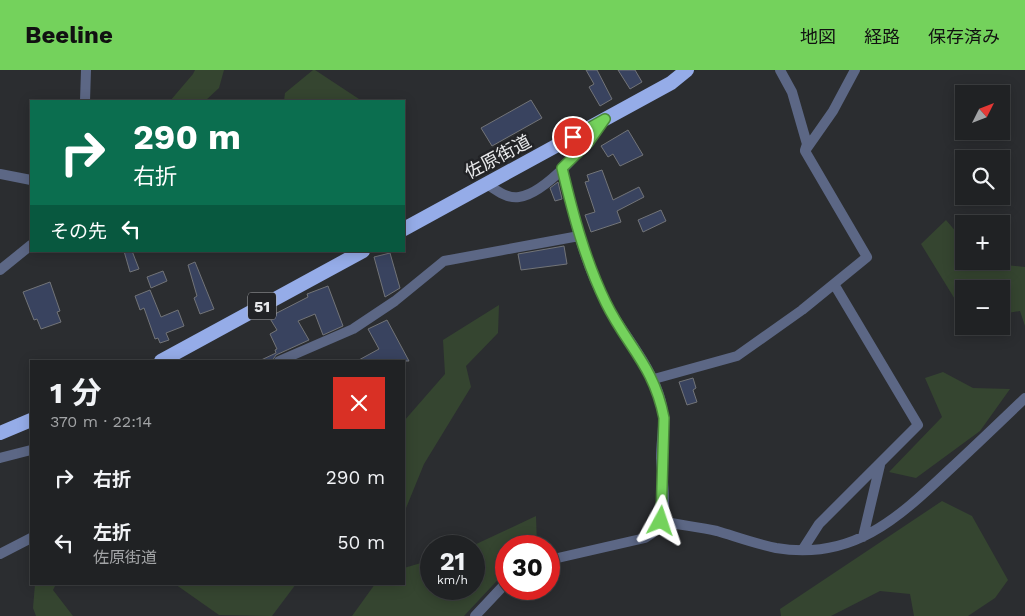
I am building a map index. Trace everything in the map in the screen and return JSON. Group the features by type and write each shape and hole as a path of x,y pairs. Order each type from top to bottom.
{"highway":[{"name":"佐原街道","path":"405,228 671,83 687,70"},
{"name":"51","path":"162,360 361,252"},
{"path":"0,433 30,420"}],"street":[{"path":"85,100 86,70"},
{"path":"780,70 792,92 807,144 804,151"},
{"path":"804,151 833,111 855,70"},
{"path":"488,184 499,193 517,198 534,192 588,143 605,119"},
{"path":"654,379 737,356 772,333 866,257 804,151"},
{"path":"560,557 645,538 654,532 661,521 664,418 654,379 607,304 579,236 562,168"},
{"path":"0,174 30,180"},
{"path":"281,360 353,329 395,301 444,261 498,249 579,236"},
{"path":"0,270 30,246"},
{"path":"803,549 819,524 918,425 834,284"},
{"path":"661,521 707,529 776,548 803,549 843,546 863,538 890,523 1025,398"},
{"path":"0,458 30,450"},
{"path":"863,538 880,464"},
{"path":"0,554 30,539"},
{"path":"475,616 495,595"}],"green space":[{"path":"195,70 224,70 219,88 206,100 171,100"},
{"path":"315,70 360,100 284,100 285,93"},
{"path":"946,220 955,230 955,270 1010,270 1010,266 1025,267 1025,326 1020,311 1010,313 1010,280 955,280 955,299 921,244"},
{"path":"499,305 498,333 466,366 471,387 424,464 405,511 405,420 445,374 443,340"},
{"path":"943,372 973,388 1010,389 980,431 916,478 889,472 942,417 925,378"},
{"path":"942,501 972,516 1008,580 995,598 968,616 914,616 910,594 880,591 831,616 781,616 780,609"},
{"path":"536,516 537,535 495,535"},
{"path":"495,535 495,583 485,594 485,540"},
{"path":"420,563 420,600 479,600 464,616 352,616 374,585 405,585 405,568"},
{"path":"35,585 56,585 53,590 73,616 36,616 33,608"},
{"path":"176,585 295,585 272,616 219,615"}],"building":[{"path":"586,70 597,70 612,99 600,106 589,87 594,84"},
{"path":"618,70 635,70 642,82 630,89"},
{"path":"531,100 542,118 492,146 481,128"},
{"path":"628,130 643,155 620,166 613,154 608,157 601,146"},
{"path":"602,170 613,200 639,187 644,197 617,211 621,222 591,232 585,215 595,212 585,182 589,181 587,175"},
{"path":"558,182 562,199 555,201 550,188"},
{"path":"661,210 666,221 643,232 638,220"},
{"path":"564,246 567,264 521,270 518,254"},
{"path":"124,252 132,252 139,269 130,272"},
{"path":"390,253 400,288 385,297 374,257"},
{"path":"195,262 214,309 200,314 194,298 197,296 188,265"},
{"path":"163,271 167,281 151,288 147,277"},
{"path":"50,282 60,311 57,312 61,322 41,329 37,319 34,320 23,292"},
{"path":"328,286 343,326 323,335 315,314 298,321 309,340 276,355 273,360 261,360 276,353 275,350 277,349 270,334 277,330 269,317 308,297 307,294"},
{"path":"150,290 161,317 178,310 184,326 166,333 169,340 160,343 158,338 155,339 144,308 140,310 135,296"},
{"path":"387,320 409,361 359,360 379,349 368,329"},
{"path":"693,378 696,388 693,390 697,402 687,405 679,382"}],"route":[{"path":"573,137 605,119 588,143 562,168 579,236 595,277 607,304 654,379 661,402 664,418 661,456 663,499 661,521"}]}
